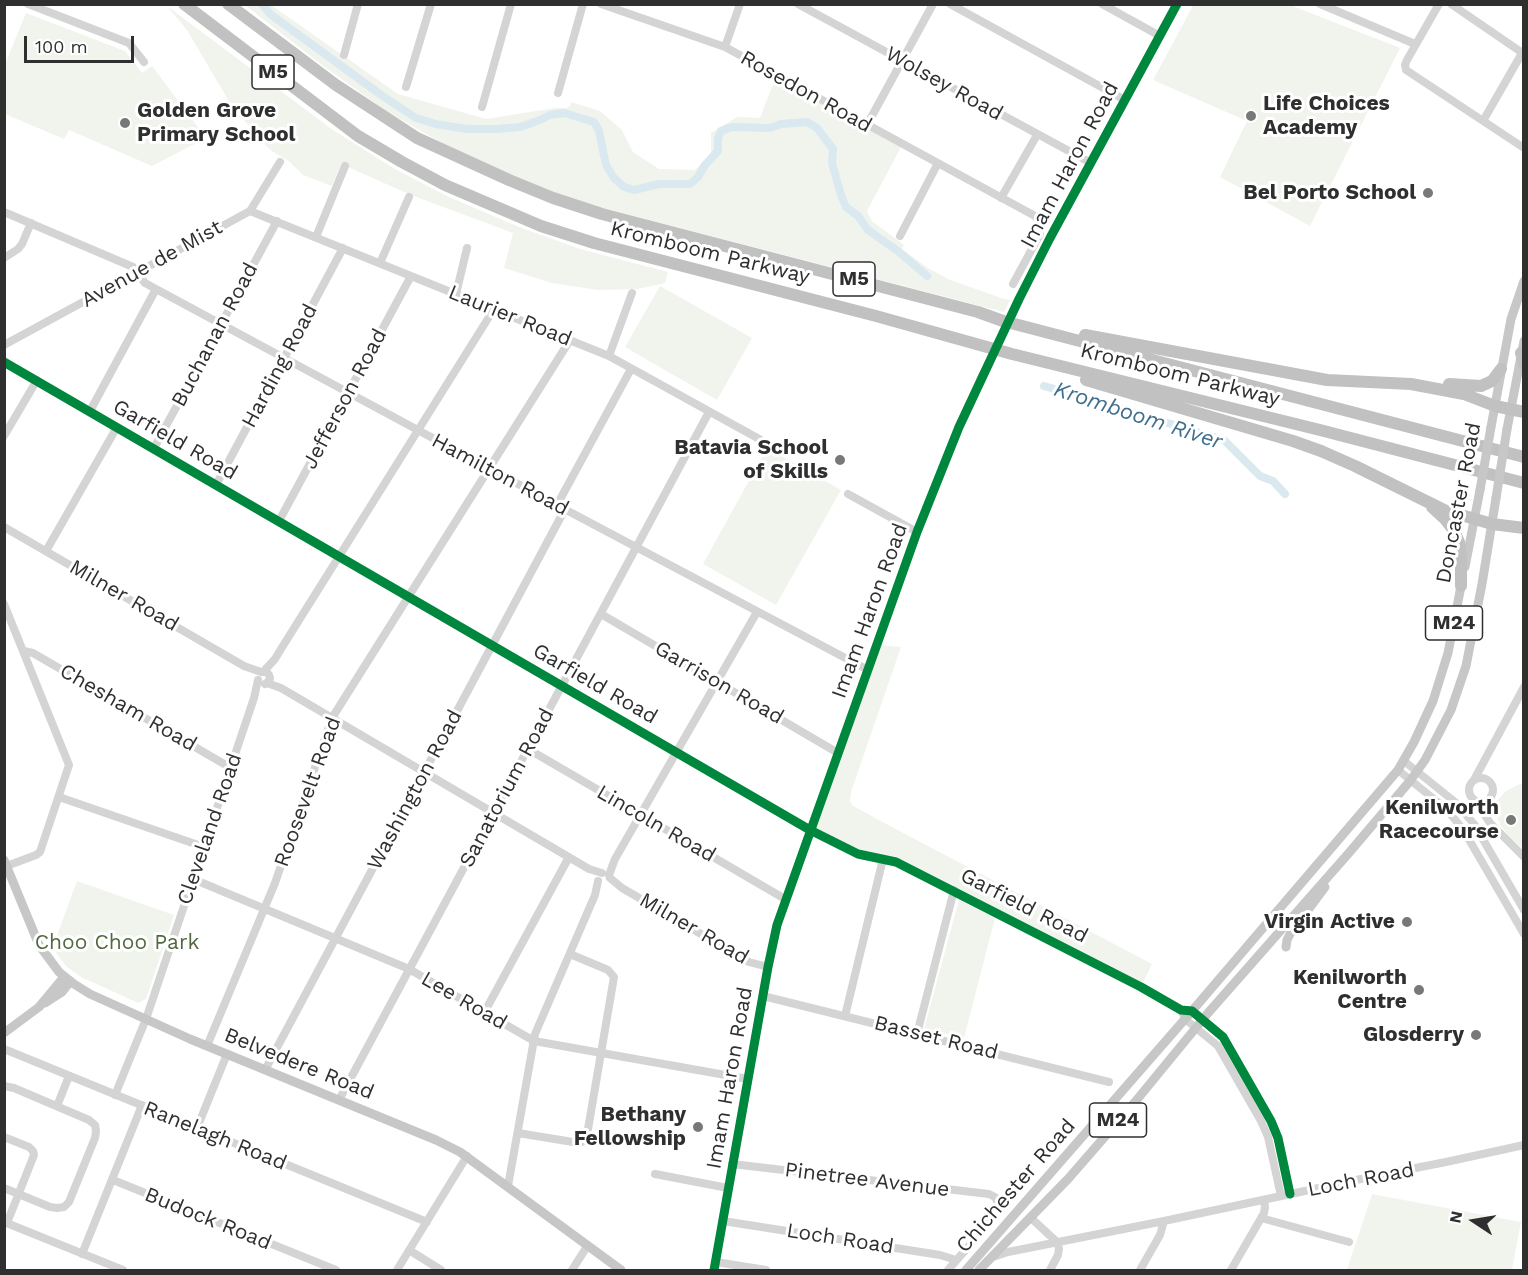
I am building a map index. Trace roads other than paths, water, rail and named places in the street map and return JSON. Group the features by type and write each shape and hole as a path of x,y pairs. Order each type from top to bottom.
{"highway":[{"name":"Kromboom Parkway","path":"184,4 358,136 445,185 541,226 594,243 865,313 1012,354 1524,483"},
{"name":"Kromboom Parkway","path":"228,4 336,86 417,138 553,198 602,214 978,312 1003,321 1524,457"},
{"path":"978,312 1121,342 1315,378 1481,386 1492,381 1502,369"},
{"path":"1012,354 1070,375 1321,451 1444,510 1492,524 1524,528"},
{"path":"1412,384 1464,394 1496,406 1517,410"},
{"path":"1420,498 1454,531 1459,542 1461,586"}],"main road":[{"name":"Doncaster Road","path":"1398,770 1429,710 1448,653 1511,319 1524,281"},
{"name":"Doncaster Road","path":"1410,781 1434,745 1451,710 1466,666 1479,604 1507,429 1517,410 1523,353"},
{"name":"Chichester Road","path":"966,1270 1398,770"},
{"name":"Chichester Road","path":"979,1270 1068,1179 1196,1027 1410,781"},
{"name":"Belvedere Road","path":"5,865 39,945 67,979 90,993 207,1046 436,1140 467,1156 621,1270"},
{"path":"1286,947 1290,934 1324,889 1326,879"},
{"path":"4,1033 39,1006 67,979"}],"street":[{"path":"28,4 45,8 129,43 144,62"},
{"path":"344,55 358,4"},
{"path":"406,87 430,4"},
{"path":"482,107 512,4"},
{"path":"558,93 584,4"},
{"name":"Rosedon Road","path":"601,4 724,48 1035,216 1041,226 1040,234 1013,284"},
{"path":"724,48 740,4"},
{"name":"Wolsey Road","path":"798,4 1091,163"},
{"path":"867,125 933,4"},
{"path":"950,4 1125,100"},
{"path":"1102,4 1160,36"},
{"name":"Imam Haron Road","path":"714,1270 777,925 917,532 959,427 1019,299 1177,4"},
{"path":"1320,4 1415,44"},
{"path":"1439,4 1405,63 1406,69 1524,148"},
{"path":"1450,4 1523,53 1483,121"},
{"path":"1001,198 1037,135"},
{"name":"Avenue de Mist","path":"4,345 250,211 280,162"},
{"path":"900,236 938,163"},
{"path":"316,237 345,166"},
{"path":"380,263 409,197"},
{"name":"Laurier Road","path":"250,211 609,356 760,440"},
{"name":"Hamilton Road","path":"4,212 133,267 145,283 221,325 868,670"},
{"name":"Buchanan Road","path":"154,448 277,221"},
{"path":"4,258 22,244 31,223"},
{"name":"Harding Road","path":"216,485 343,248"},
{"path":"456,294 467,248"},
{"name":"Jefferson Road","path":"279,521 411,276"},
{"path":"90,411 156,289"},
{"path":"609,356 632,293"},
{"name":"Cleveland Road","path":"115,1095 146,1019 254,698 264,677 494,309"},
{"name":"Roosevelt Road","path":"207,1046 275,883 332,717 570,340"},
{"name":"Garfield Road","path":"4,362 810,830 858,854 896,862 1141,987 1181,1010 1192,1011"},
{"name":"Washington Road","path":"265,1070 492,645 631,369"},
{"path":"4,436 37,380"},
{"name":"Sanatorium Road","path":"339,1100 709,412"},
{"path":"46,551 117,427"},
{"path":"848,494 917,532"},
{"name":"Milner Road","path":"4,527 749,962 768,967"},
{"path":"4,604 68,762 68,771 40,852 5,865"},
{"path":"508,1186 536,1032 595,895 757,612"},
{"name":"Garrison Road","path":"601,614 838,753"},
{"path":"4,633 14,629"},
{"name":"Chesham Road","path":"24,651 33,653 231,768"},
{"path":"1524,687 1469,789 1472,798 1490,823 1524,857"},
{"name":"Lincoln Road","path":"528,749 785,898"},
{"path":"1491,750 1486,770 1487,778 1494,791 1489,799 1489,812 1494,827"},
{"path":"1404,760 1455,802 1474,824 1524,910"},
{"path":"1398,770 1445,808 1464,831 1524,934"},
{"path":"1474,780 1487,778"},
{"path":"59,797 204,847"},
{"path":"1476,801 1489,799"},
{"path":"484,1013 569,857"},
{"path":"845,1016 883,859"},
{"name":"Lee Road","path":"193,879 409,969 534,1041 748,1079"},
{"path":"917,1034 954,890"},
{"path":"518,1133 579,1143 584,1142 587,1135 614,977 608,970 570,954"},
{"name":"Basset Road","path":"763,996 1109,1082"},
{"path":"1181,1010 1185,1019 1218,1046 1265,1129 1281,1196"},
{"path":"1192,1011 1222,1036 1271,1121 1278,1138 1290,1194"},
{"name":"Ranelagh Road","path":"4,1049 427,1222"},
{"path":"197,1128 227,1054"},
{"path":"55,1105 67,1075"},
{"path":"4,1086 89,1120 96,1127 95,1138 69,1202 62,1208 54,1208 4,1188"},
{"path":"82,1254 142,1106"},
{"path":"4,1137 29,1147 34,1153 34,1158 6,1222 123,1270"},
{"name":"Loch Road","path":"992,1258 1008,1252 1524,1145"},
{"path":"397,1270 467,1156"},
{"name":"Pinetree Avenue","path":"732,1164 989,1194 995,1197 999,1203 995,1216 956,1260"},
{"path":"655,1174 728,1188"},
{"name":"Budock Road","path":"112,1180 336,1270"},
{"path":"1232,1270 1265,1210 1264,1200"},
{"path":"1030,1218 1058,1243 1058,1255 1050,1270"},
{"path":"1261,1218 1349,1242"},
{"name":"Loch Road","path":"723,1221 940,1255 956,1260"},
{"path":"1140,1270 1160,1235 1164,1221"},
{"path":"572,1270 588,1245"},
{"path":"409,1250 441,1270"},
{"path":"948,1270 956,1260"},
{"path":"716,1262 766,1270"}],"waterway":[{"name":"Kromboom River","path":"262,4 270,14 416,118 467,129 520,127 550,115 564,113 594,122 599,131 606,165 614,178 624,187 634,190 659,184 690,184 718,151 718,138 721,131 732,127 770,128 781,124 807,122 817,128 833,149 832,163 846,207 858,216 868,230 898,251 927,276"},
{"name":"Kromboom River","path":"1044,386 1224,440 1260,476 1273,481 1285,494"}],"place":[{"name":"Life Choices Academy","path":"1251,116"},
{"name":"Golden Grove Primary School","path":"125,123"},
{"name":"Bel Porto School","path":"1428,193"},
{"name":"Batavia School of Skills","path":"840,460"},
{"name":"Kenilworth Racecourse","path":"1511,820"},
{"name":"Virgin Active","path":"1407,922"},
{"name":"Kenilworth Centre","path":"1419,990"},
{"name":"Glosderry","path":"1476,1035"},
{"name":"Bethany Fellowship","path":"698,1127"}],"park label":[{"name":"Choo Choo Park","path":"117,943"}]}
